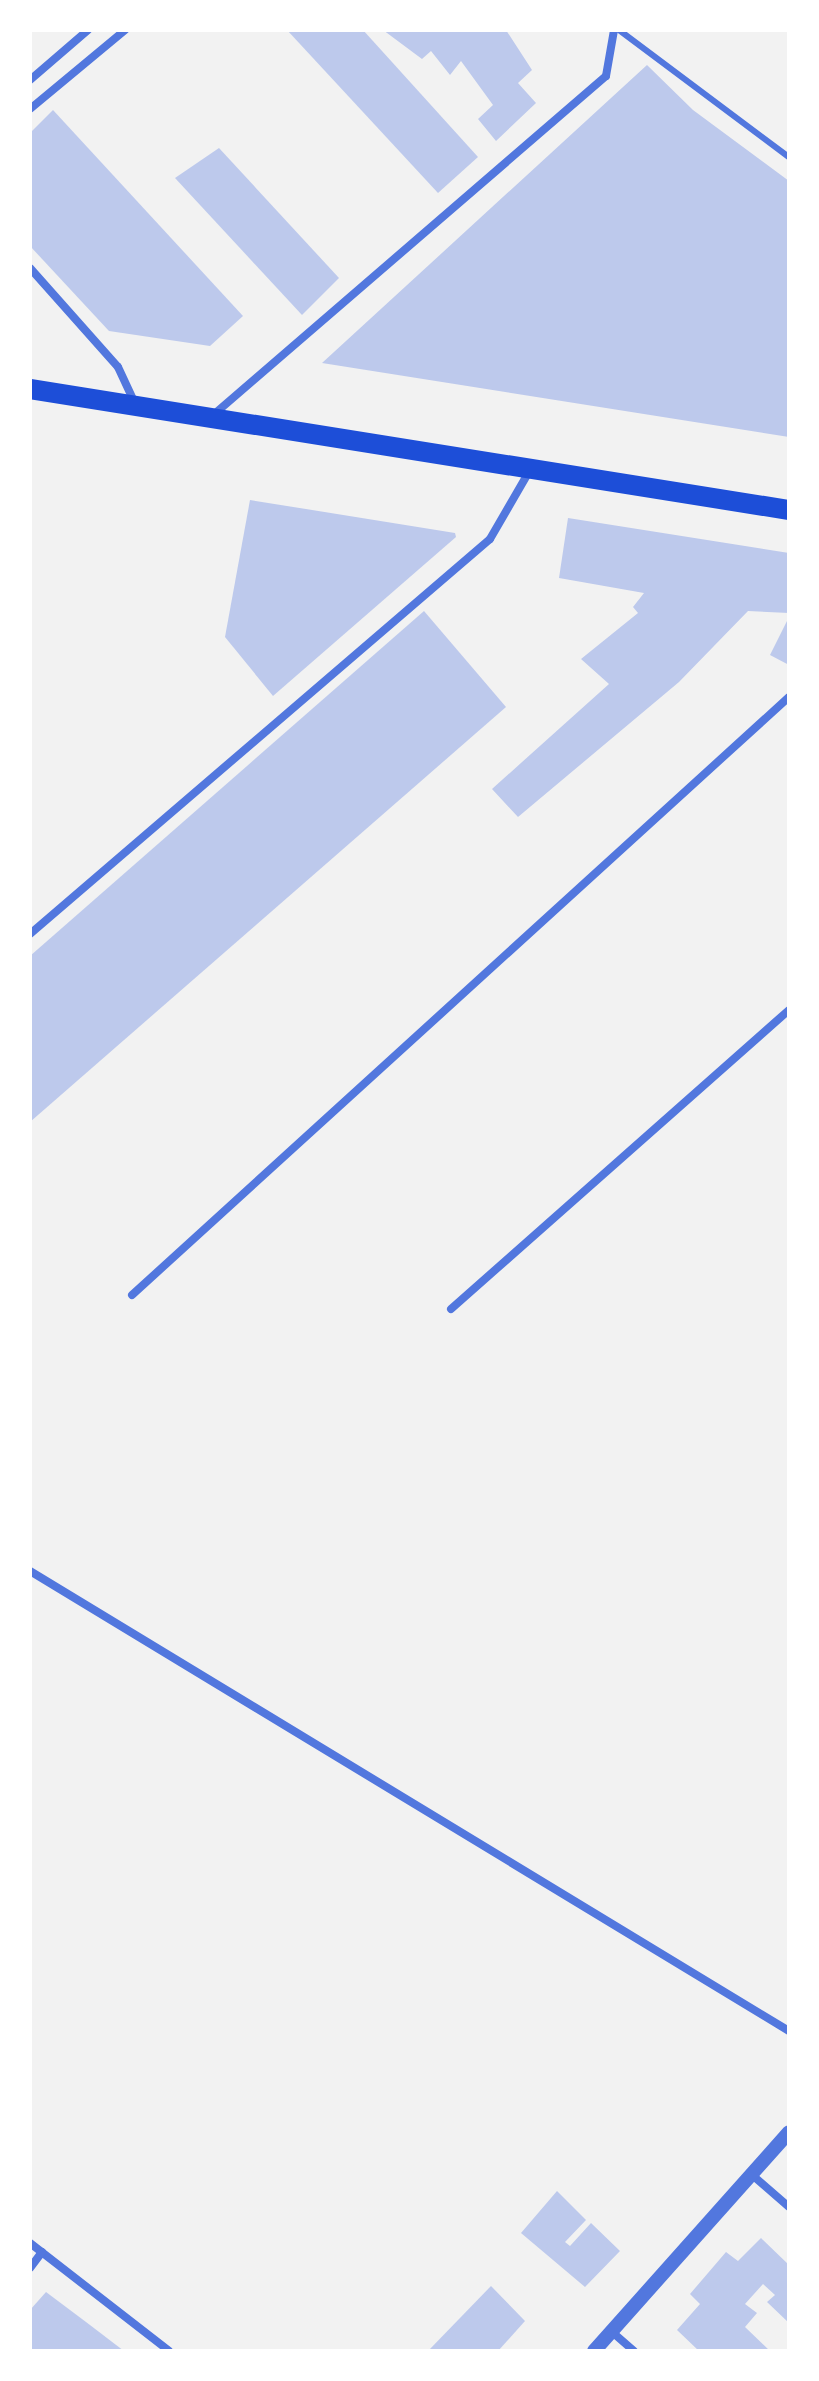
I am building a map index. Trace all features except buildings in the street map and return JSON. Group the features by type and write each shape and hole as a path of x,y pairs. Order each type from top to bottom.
{"main road":[{"path":"30,389 789,510"}],"street":[{"path":"30,80 88,30"},
{"path":"30,109 125,30"},
{"path":"209,418 606,76 616,30"},
{"path":"30,268 118,367 137,406"},
{"path":"30,934 490,539 531,470"},
{"path":"132,1295 789,697"},
{"path":"451,1309 789,1010"},
{"path":"30,1571 789,2031"},
{"path":"594,2351 789,2132"},
{"path":"751,2174 789,2207"},
{"path":"30,2243 169,2351"},
{"path":"30,2268 42,2252"},
{"path":"611,2331 634,2351"}],"lane":[{"path":"616,30 789,157"}]}
